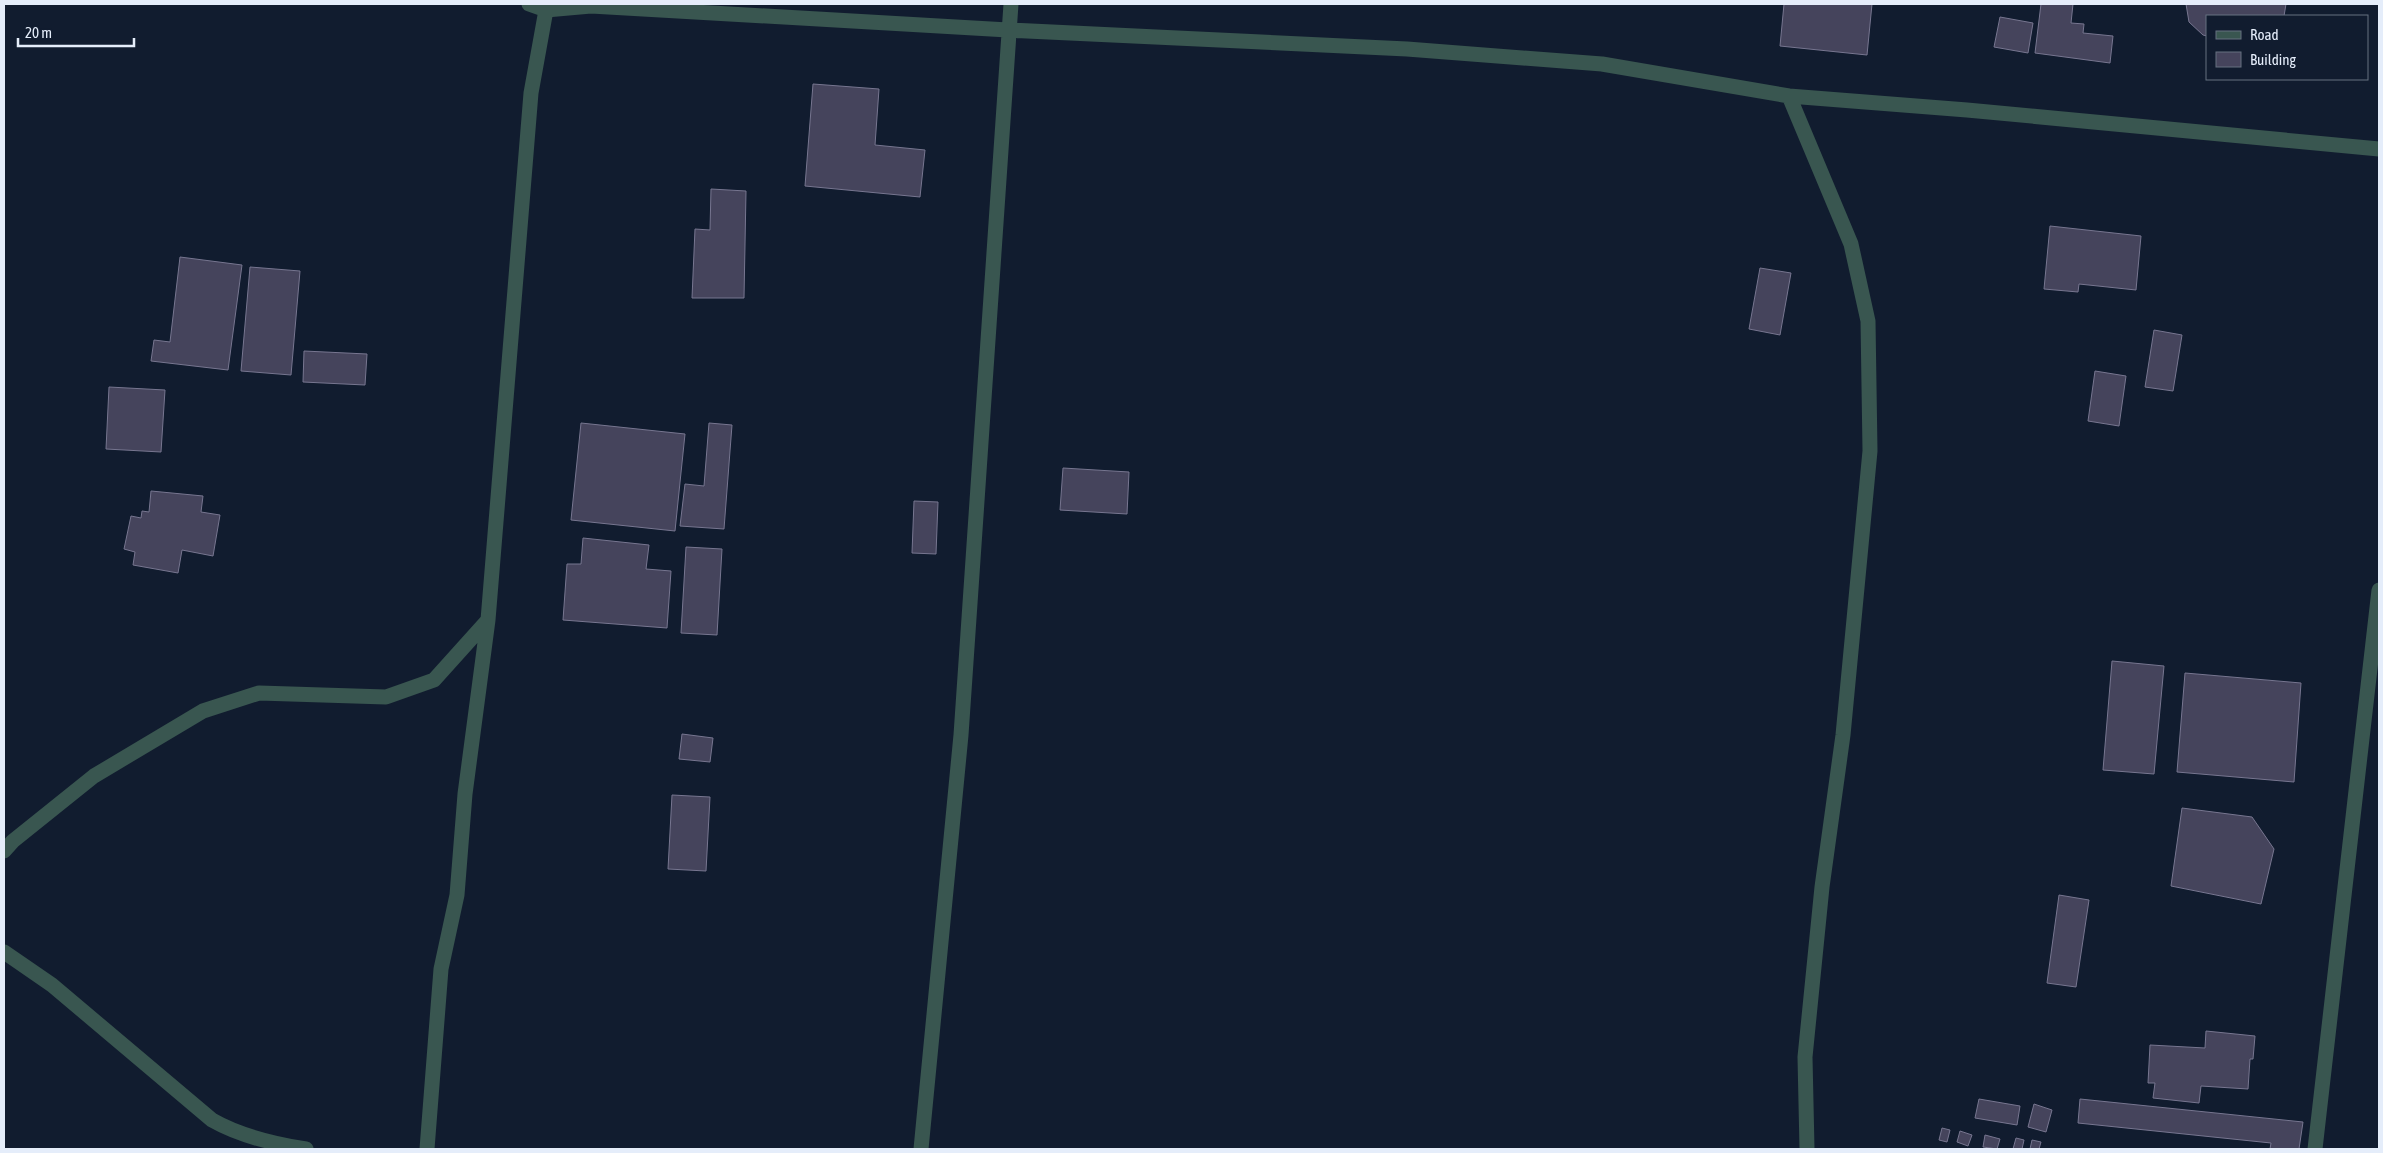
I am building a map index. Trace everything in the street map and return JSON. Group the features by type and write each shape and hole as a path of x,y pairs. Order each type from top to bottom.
{"street":[{"path":"529,4 546,7 592,6 1008,30 1407,49 1602,64 1788,96 1967,110 2379,149"},
{"path":"921,1149 961,734 1011,4"},
{"path":"426,1149 441,969 457,894 465,794 488,620 531,93 546,7"},
{"path":"1788,96 1851,244 1868,321 1870,451 1843,735 1822,887 1805,1057 1807,1149"},
{"path":"2315,1149 2379,590"},
{"path":"4,850 12,841 94,776 203,711 259,693 386,697 434,680 488,620"},
{"path":"4,952 52,985 212,1120 228,1129 245,1135 306,1149"}],"building":[{"path":"1784,4 1872,4 1867,55 1780,46"},
{"path":"2041,4 2073,4 2071,23 2084,24 2083,33 2113,36 2110,63 2035,53"},
{"path":"2186,4 2286,4 2284,15 2206,15 2206,36 2189,22"},
{"path":"2000,17 2033,23 2028,53 1994,47"},
{"path":"813,84 879,89 875,145 925,150 920,197 805,186"},
{"path":"711,189 746,191 744,298 692,298 695,229 710,230"},
{"path":"2050,226 2141,236 2136,290 2079,284 2078,292 2044,289"},
{"path":"180,257 242,265 228,370 151,361 154,340 170,342"},
{"path":"250,267 300,271 291,375 241,371"},
{"path":"1760,268 1791,273 1780,335 1749,329"},
{"path":"2154,330 2182,335 2173,391 2145,387"},
{"path":"304,351 367,354 365,385 303,382"},
{"path":"2095,371 2126,376 2119,426 2088,421"},
{"path":"109,387 165,390 161,452 106,449"},
{"path":"581,423 685,434 675,531 571,520"},
{"path":"709,423 732,425 724,529 680,526 685,484 704,486"},
{"path":"1063,468 1129,472 1127,514 1060,510"},
{"path":"151,491 203,496 201,512 220,515 213,556 182,550 178,573 133,565 135,552 124,549 131,516 141,518 142,511 149,512"},
{"path":"914,501 938,502 936,554 912,553"},
{"path":"583,538 649,545 646,569 671,571 667,628 563,620 567,564 581,564"},
{"path":"686,547 722,549 717,635 681,633"},
{"path":"2112,661 2164,666 2154,774 2103,770"},
{"path":"2185,673 2301,683 2294,782 2177,772"},
{"path":"682,734 713,738 710,762 679,759"},
{"path":"672,795 710,797 706,871 668,869"},
{"path":"2182,808 2252,817 2274,849 2261,904 2171,886"},
{"path":"2059,895 2089,900 2076,987 2047,983"},
{"path":"2206,1031 2255,1036 2253,1059 2250,1059 2248,1089 2201,1086 2199,1103 2153,1098 2155,1083 2148,1083 2150,1045 2205,1048"},
{"path":"1979,1099 2020,1106 2017,1125 1975,1118"},
{"path":"2080,1099 2303,1122 2299,1149 2270,1149 2271,1143 2078,1123"},
{"path":"2034,1104 2052,1110 2046,1132 2028,1127"},
{"path":"1942,1128 1950,1130 1947,1142 1939,1140"},
{"path":"1960,1131 1972,1135 1968,1146 1957,1142"},
{"path":"1985,1135 2000,1139 1997,1149 1983,1147"},
{"path":"2016,1138 2024,1140 2022,1149 2013,1149"},
{"path":"2032,1140 2041,1142 2039,1149 2030,1149"}]}
